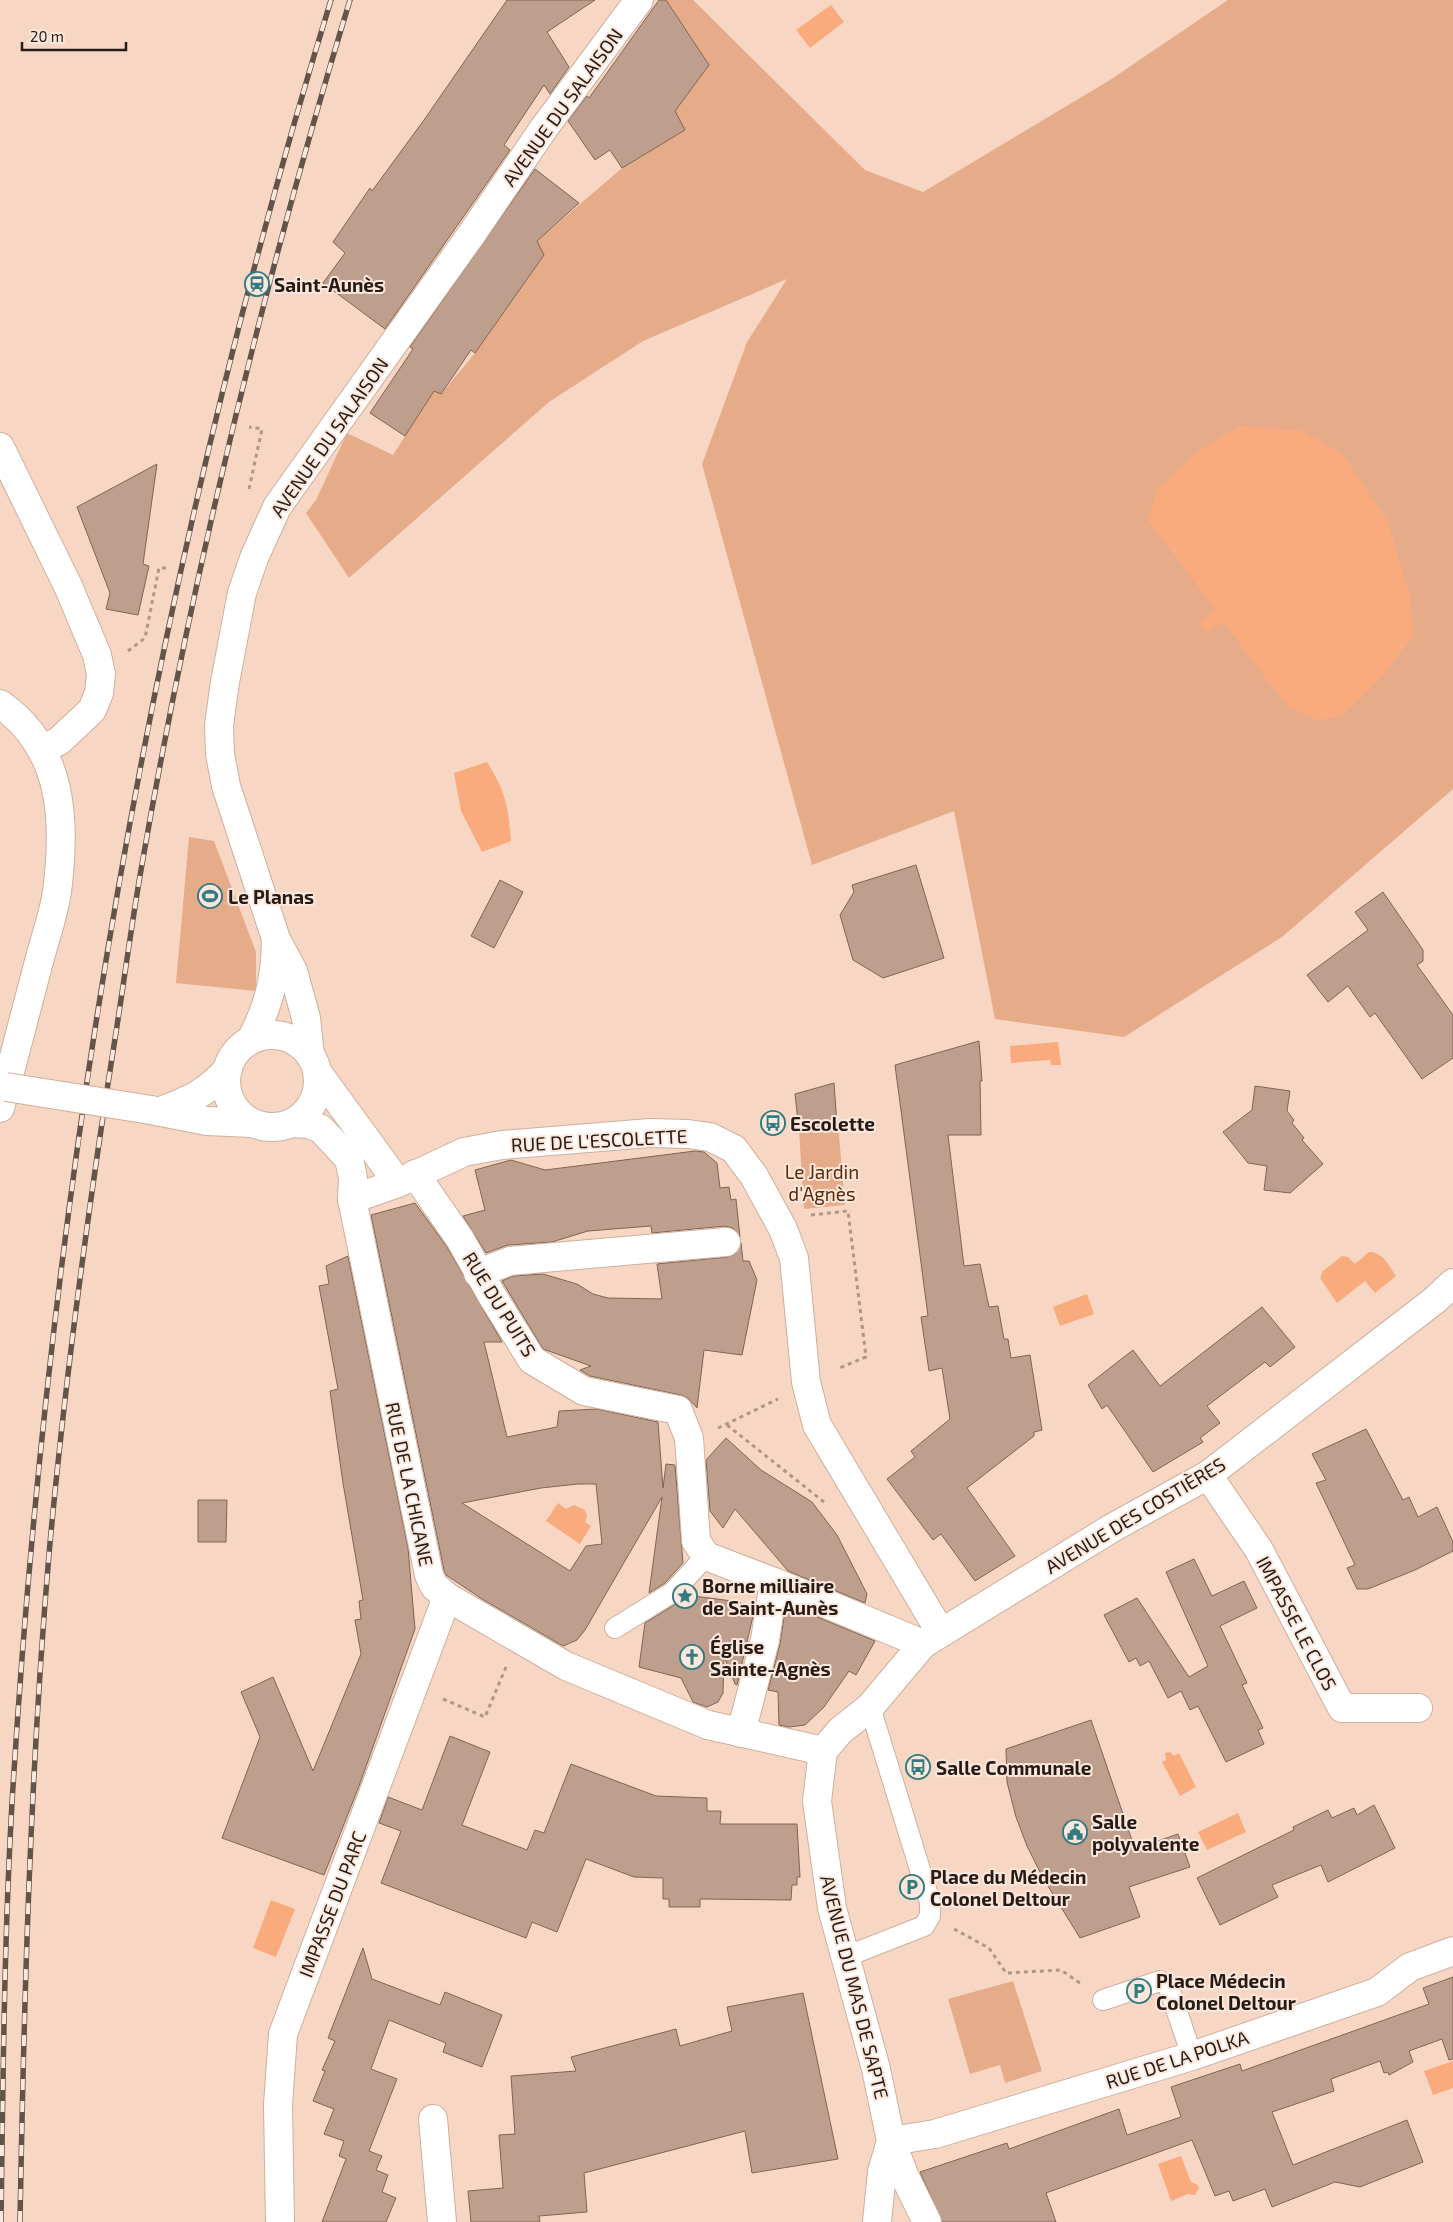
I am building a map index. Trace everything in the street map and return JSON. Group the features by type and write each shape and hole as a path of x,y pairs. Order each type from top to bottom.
{"street":[{"name":"AVENUE DU SALAISON","path":"314,1064 306,1018 293,971 276,939 226,786 220,754 219,725 242,593 254,558 277,507 471,235 544,128 639,0"},
{"path":"0,447 68,586 97,655 101,674 99,693 92,710 59,741 43,749"},
{"path":"0,704 32,733 43,749 56,783 60,804 57,894 3,1097 156,1110 170,1116 207,1121 252,1123 272,1128 292,1123 301,1118 314,1102 319,1083 314,1064 294,1040 284,1036 262,1036 251,1040 236,1052 228,1069 226,1080 230,1101 243,1118 252,1123"},
{"name":"AVENUE DU SALAISON","path":"251,1040 269,1002 276,973 276,939"},
{"name":"RUE DU PUITS","path":"314,1064 406,1179 460,1239 478,1273 532,1360 584,1391 678,1410 690,1438 696,1541 706,1556"},
{"path":"156,1110 195,1098 212,1087 228,1069"},
{"name":"RUE DE LA CHICANE","path":"292,1123 309,1124 321,1129 348,1159 353,1178 352,1199 429,1575 434,1586 447,1597 566,1666 708,1725 823,1751"},
{"name":"RUE DE L'ESCOLETTE","path":"352,1199 406,1179 464,1152 502,1145 650,1133 688,1134 710,1137 734,1149 754,1176 783,1229 794,1258 806,1382 817,1425 932,1638"},
{"path":"478,1273 510,1261 726,1242"},
{"name":"AVENUE DES COSTIÈRES","path":"823,1751 840,1731 870,1707 932,1638 1112,1528 1208,1475 1434,1300 1453,1282"},
{"name":"IMPASSE LE CLOS","path":"1208,1475 1259,1550 1342,1708 1418,1708"},
{"path":"706,1556 932,1638"},
{"path":"741,1733 765,1640 774,1582"},
{"name":"IMPASSE DU PARC","path":"280,2222 278,2105 283,2034 447,1597"},
{"name":"AVENUE DU MAS DE SAPTE","path":"823,1751 816,1801 832,1908 876,2069 891,2141 870,2219"},
{"name":"RUE DE LA POLKA","path":"891,2141 935,2134 1192,2056 1377,1992 1410,1967 1453,1951"},
{"path":"433,2119 442,2222"},
{"path":"891,2141 905,2177 927,2222"}],"lane":[{"path":"615,1628 673,1592 706,1556"},
{"path":"845,1956 924,1926 930,1916 930,1902 870,1707"},
{"path":"1103,2000 1160,1982 1168,1985 1192,2056"}],"path":[{"path":"249,427 262,429 251,478"},
{"path":"101,674 145,638 159,568 166,568"},
{"path":"806,1382 866,1357 848,1211 809,1216"},
{"path":"734,1421 762,1407"},
{"path":"726,1425 831,1507"},
{"path":"436,1696 485,1717 508,1662"},
{"path":"930,1916 989,1948 1006,1973 1062,1970 1103,2000"}],"green space":[{"path":"666,0 693,0 865,170 923,192 1110,80 1228,0 1453,0 1453,789 1282,937 1124,1037 995,1019 954,811 812,865 702,464 747,342 787,279 643,341 549,402 349,578 306,513 316,500 347,433 393,455 434,391 441,394 475,353 544,255 537,241 622,168 685,130 675,111 708,65"},
{"name":"Le Planas","path":"189,837 214,841 256,952 256,991 176,983"},
{"name":"Le Jardin d'Agnès","path":"838,1124 845,1205 804,1209 799,1130"},
{"path":"1013,1981 1042,2071 1005,2083 1000,2065 970,2074 948,1999"}],"shaded area":[{"path":"831,5 844,22 810,48 796,30"},
{"path":"1239,426 1303,431 1343,455 1387,519 1410,597 1413,636 1382,677 1342,716 1315,720 1288,707 1223,622 1206,633 1199,623 1215,609 1148,520 1156,491 1196,453"},
{"path":"487,762 505,800 511,841 482,852 461,811 454,773"},
{"path":"1058,1042 1061,1065 1051,1065 1050,1060 1011,1063 1010,1046"},
{"path":"1369,1252 1382,1257 1396,1276 1375,1293 1365,1281 1337,1303 1320,1278 1323,1271 1342,1256 1348,1257 1355,1264"},
{"path":"1087,1294 1094,1314 1060,1326 1053,1307"},
{"path":"558,1503 566,1509 574,1505 585,1510 587,1516 585,1522 591,1526 580,1544 546,1521"},
{"path":"1170,1752 1174,1756 1179,1753 1196,1787 1180,1796 1162,1762 1166,1760 1165,1753"},
{"path":"1238,1813 1246,1832 1207,1850 1198,1832"},
{"path":"271,1900 295,1909 276,1957 253,1948"},
{"path":"1453,2061 1453,2088 1433,2095 1424,2071"},
{"path":"1181,2156 1191,2182 1198,2185 1199,2188 1195,2195 1188,2194 1171,2201 1158,2164"}],"building":[{"path":"507,0 595,0 547,32 569,67 550,94 544,85 504,145 510,150 385,329 323,283 345,253 333,242 370,188 372,191 424,120"},
{"path":"659,0 666,0 709,65 675,111 685,130 622,168 610,150 595,160 568,121 587,96 589,98"},
{"path":"535,169 579,203 537,241 544,255 475,353 471,350 441,394 434,391 405,436 370,413 413,349 410,347"},
{"path":"157,464 143,564 149,566 138,615 106,609 110,593 77,507"},
{"path":"916,865 944,958 883,978 853,960 840,915 854,892 852,885"},
{"path":"500,880 523,892 494,948 471,936"},
{"path":"1383,892 1423,950 1423,961 1417,965 1453,1015 1453,1058 1422,1079 1375,1013 1370,1017 1348,986 1328,1002 1307,975 1368,930 1355,912"},
{"path":"979,1041 982,1081 980,1081 981,1135 948,1135 964,1266 980,1264 989,1307 998,1306 1004,1339 1008,1339 1011,1358 1030,1355 1042,1430 1034,1432 1034,1436 967,1488 1015,1556 975,1581 941,1534 933,1540 887,1479 915,1457 911,1451 950,1419 942,1368 929,1371 921,1317 928,1316 895,1065"},
{"path":"834,1083 837,1125 799,1130 795,1094"},
{"path":"1255,1086 1290,1091 1287,1111 1294,1120 1292,1123 1304,1138 1302,1140 1323,1164 1290,1193 1264,1190 1267,1166 1248,1163 1223,1132 1252,1110"},
{"path":"695,1151 704,1152 717,1163 720,1188 729,1187 731,1200 736,1199 740,1237 733,1228 725,1226 652,1233 651,1226 588,1231 552,1242 508,1245 486,1253 463,1216 485,1210 475,1170 511,1160 545,1170"},
{"path":"415,1203 447,1247 502,1342 484,1342 507,1437 557,1427 559,1411 597,1409 658,1422 663,1488 666,1464 675,1465 683,1563 665,1583 649,1593 662,1497 585,1630 577,1640 563,1646 482,1599 446,1575 371,1215","holes":["596,1484 602,1544 586,1546 570,1571 462,1503 541,1488"]},
{"path":"741,1243 743,1261 749,1261 757,1280 742,1355 704,1350 697,1408 688,1398 681,1395 590,1376 580,1370 591,1366 543,1349 502,1281 513,1276 543,1274 577,1284 593,1294 608,1298 662,1299 657,1264 728,1257 735,1254"},
{"path":"348,1256 408,1548 415,1629 359,1786 324,1875 222,1838 260,1737 241,1692 273,1677 313,1771 361,1654 355,1620 361,1619 359,1601 363,1600 343,1483 330,1391 338,1389 319,1286 329,1284 326,1266"},
{"path":"1262,1307 1295,1347 1270,1367 1265,1362 1207,1406 1220,1423 1200,1438 1203,1442 1153,1472 1107,1405 1102,1409 1088,1385 1133,1350 1160,1386"},
{"path":"1366,1429 1403,1500 1409,1497 1418,1517 1437,1507 1453,1542 1453,1551 1415,1570 1368,1589 1357,1589 1347,1568 1355,1565 1316,1483 1326,1480 1312,1454"},
{"path":"726,1438 761,1470 812,1502 837,1535 867,1594 865,1603 788,1571 735,1509 723,1528 710,1511 706,1460"},
{"path":"198,1500 227,1500 226,1542 198,1542"},
{"path":"1194,1559 1212,1596 1244,1581 1257,1608 1220,1626 1247,1683 1242,1685 1263,1728 1258,1730 1264,1744 1226,1762 1198,1706 1190,1710 1181,1691 1168,1698 1149,1661 1140,1666 1136,1658 1129,1662 1104,1615 1137,1598 1189,1677 1208,1666 1166,1572"},
{"name":"Église Sainte-Agnès","path":"686,1595 740,1602 753,1616 737,1685 724,1656 723,1693 718,1702 707,1707 693,1702 681,1678 639,1667 645,1623 679,1602"},
{"path":"786,1604 875,1641 856,1675 849,1671 824,1707 805,1725 789,1727 779,1725 778,1692 768,1690 780,1644"},
{"name":"Salle polyvalente","path":"1091,1720 1135,1849 1178,1834 1190,1867 1129,1887 1140,1917 1080,1938 1043,1878 1027,1846 1016,1817 1007,1782 1006,1749"},
{"path":"450,1736 490,1752 462,1825 527,1850 535,1830 544,1833 571,1764 656,1796 707,1798 707,1811 721,1811 720,1824 797,1824 800,1877 797,1877 797,1885 792,1885 791,1900 700,1899 700,1907 669,1907 669,1899 663,1899 663,1878 634,1877 586,1859 557,1932 532,1922 526,1938 381,1883 401,1831 379,1823 388,1797 422,1810"},
{"path":"1374,1805 1395,1848 1328,1882 1321,1865 1272,1885 1278,1897 1220,1925 1197,1878 1294,1830 1293,1827 1328,1810 1332,1818 1354,1808 1357,1815"},
{"path":"363,1948 372,1979 440,2005 445,1992 502,2015 482,2067 443,2052 446,2043 389,2020 371,2069 397,2079 369,2151 382,2156 376,2170 388,2175 382,2192 396,2198 386,2222 322,2222 346,2159 339,2156 344,2141 324,2134 334,2109 313,2101 325,2071 322,2070 335,2041 328,2038"},
{"path":"1453,1977 1453,2059 1449,2060 1442,2039 1409,2051 1413,2062 1389,2075 1388,2072 1384,2073 1380,2061 1331,2079 1334,2091 1272,2112 1293,2165 1407,2120 1423,2162 1360,2187 1335,2182 1272,2207 1265,2189 1233,2201 1229,2191 1215,2196 1192,2140 1046,2193 1056,2222 942,2222 920,2172 1007,2143 1009,2149 1119,2109 1127,2135 1181,2117 1171,2087 1240,2064 1242,2071 1429,2004 1423,1988"},
{"path":"803,1993 838,2159 752,2173 745,2131 584,2173 587,2212 539,2216 540,2222 471,2222 468,2191 503,2188 499,2135 515,2134 511,2076 576,2071 571,2057 676,2029 680,2046 732,2031 727,2007"}],"railway":[{"path":"1,2222 3,2065 12,1803 29,1574 52,1346 82,1118 118,892 161,666 210,442 267,220 331,0"},
{"path":"20,2222 29,1888 42,1638 62,1422 97,1158 141,870 183,650 232,432 259,323 318,107 350,0"}],"place":[{"name":"Saint-Aunès","path":"257,284"},
{"name":"Le Planas","path":"210,896"},
{"name":"Escolette","path":"773,1123"},
{"name":"Borne milliaire de Saint-Aunès","path":"685,1596"},
{"name":"Église Sainte-Agnès","path":"692,1657"},
{"name":"Salle Communale","path":"918,1767"},
{"name":"Salle polyvalente","path":"1075,1832"},
{"name":"Place du Médecin Colonel Deltour","path":"912,1887"},
{"name":"Place Médecin Colonel Deltour","path":"1139,1991"}]}
